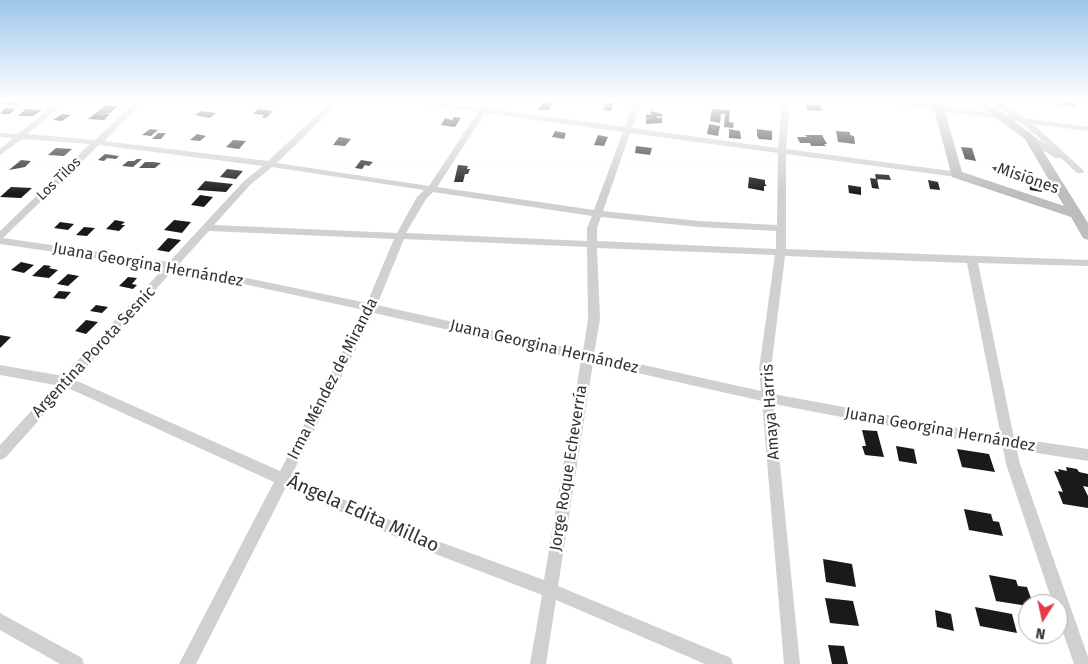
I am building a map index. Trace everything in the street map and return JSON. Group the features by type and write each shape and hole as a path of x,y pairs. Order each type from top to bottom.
{"street":[{"path":"0,153 25,132"},
{"name":"Los Tilos","path":"0,236 107,132"},
{"name":"Argentina Porota Sesnic","path":"0,454 174,266 247,183 304,132"},
{"name":"Irma Méndez de Miranda","path":"187,664 370,308 400,235 422,197 430,189 468,132"},
{"name":"Jorge Roque Echeverría","path":"538,664 595,310 592,234 596,215 626,132"},
{"path":"642,132 956,174 945,132"},
{"name":"Amaya Harris","path":"784,132 781,251 765,369 792,664"},
{"path":"1022,132 1088,176"},
{"path":"1039,132 1080,171"},
{"path":"0,135 95,143 270,164 596,215 690,224 782,228"},
{"path":"1029,137 1082,216 1088,235"},
{"name":"Misiones","path":"956,174 1082,216"},
{"path":"207,228 781,251 871,257 1088,264"},
{"name":"Juana Georgina Hernández","path":"0,241 174,266 769,398 1008,443 1088,455"},
{"path":"972,260 1008,443 1082,664"},
{"name":"Ángela Edita Millao","path":"0,370 67,382 430,545 550,590 725,664"},
{"path":"0,621 76,664"}],"building":[{"path":"146,132 156,132 151,136 142,135"},
{"path":"555,132 566,133 564,139 552,137"},
{"path":"707,132 719,132 718,136 707,134"},
{"path":"729,132 740,132 741,139 729,138"},
{"path":"757,132 772,132 772,140 759,139"},
{"path":"836,132 850,132 850,135 854,136 855,144 838,142"},
{"path":"158,133 166,133 161,139 152,139"},
{"path":"197,134 206,136 200,141 190,140"},
{"path":"598,135 608,137 604,146 594,145"},
{"path":"805,135 822,135 827,144 824,144 826,146 811,146 810,143 800,143 797,137 807,137"},
{"path":"339,137 351,139 345,146 333,145"},
{"path":"233,140 246,141 239,149 226,147"},
{"path":"636,146 652,148 650,155 635,153"},
{"path":"961,147 972,148 976,161 965,159"},
{"path":"56,148 72,149 64,156 48,155"},
{"path":"105,154 119,156 116,159 98,160"},
{"path":"142,159 133,167 122,166 128,161"},
{"path":"21,160 31,161 25,167 9,170"},
{"path":"361,160 373,162 369,166 365,165 362,169 355,168"},
{"path":"145,162 161,163 155,168 139,168"},
{"path":"458,165 468,166 467,169 470,169 468,174 465,174 463,182 454,182"},
{"path":"992,167 1008,167 1014,174 997,174"},
{"path":"227,169 243,171 236,179 220,177"},
{"path":"1019,171 1032,172 1035,179 1023,178"},
{"path":"875,174 889,175 891,180 876,179"},
{"path":"749,177 765,180 767,186 764,186 764,191 748,188"},
{"path":"870,178 877,179 879,189 872,188"},
{"path":"928,180 938,182 940,190 930,189"},
{"path":"205,181 233,184 226,192 197,190"},
{"path":"1029,183 1040,185 1042,192 1030,190"},
{"path":"848,185 861,187 861,195 849,193"},
{"path":"11,187 32,188 21,198 0,197"},
{"path":"200,195 213,197 204,207 191,205"},
{"path":"115,220 125,222 121,225 125,225 119,231 106,229"},
{"path":"174,220 191,222 182,233 164,230"},
{"path":"60,222 74,224 68,230 54,228"},
{"path":"84,227 95,228 87,236 76,235"},
{"path":"168,238 181,240 169,252 157,250"},
{"path":"21,262 34,265 24,273 11,270"},
{"path":"44,265 58,270 49,278 32,276"},
{"path":"68,274 79,276 68,286 57,284"},
{"path":"128,277 137,278 132,284 137,285 133,289 119,286"},
{"path":"59,291 71,292 65,299 53,298"},
{"path":"96,305 108,307 102,313 90,311"},
{"path":"86,320 98,322 86,334 75,331"},
{"path":"0,335 11,337 0,348"},
{"path":"862,430 877,431 884,457 865,455 862,446 866,446"},
{"path":"896,446 914,449 917,464 899,461"},
{"path":"957,449 989,454 995,472 962,467"},
{"path":"1066,467 1088,474 1088,487 1083,486 1088,496 1088,508 1063,504 1058,491 1063,492 1054,471 1059,472 1058,469 1067,471"},
{"path":"964,509 991,514 993,521 999,522 1003,536 969,530"},
{"path":"823,559 852,564 856,587 826,582"},
{"path":"989,575 1016,580 1018,586 1027,587 1029,594 1018,594 1018,604 996,601"},
{"path":"825,598 853,601 859,626 830,623"},
{"path":"975,607 1012,614 1017,633 980,626"},
{"path":"935,610 951,614 954,631 937,627"},
{"path":"828,645 844,646 848,664 832,664"}]}
